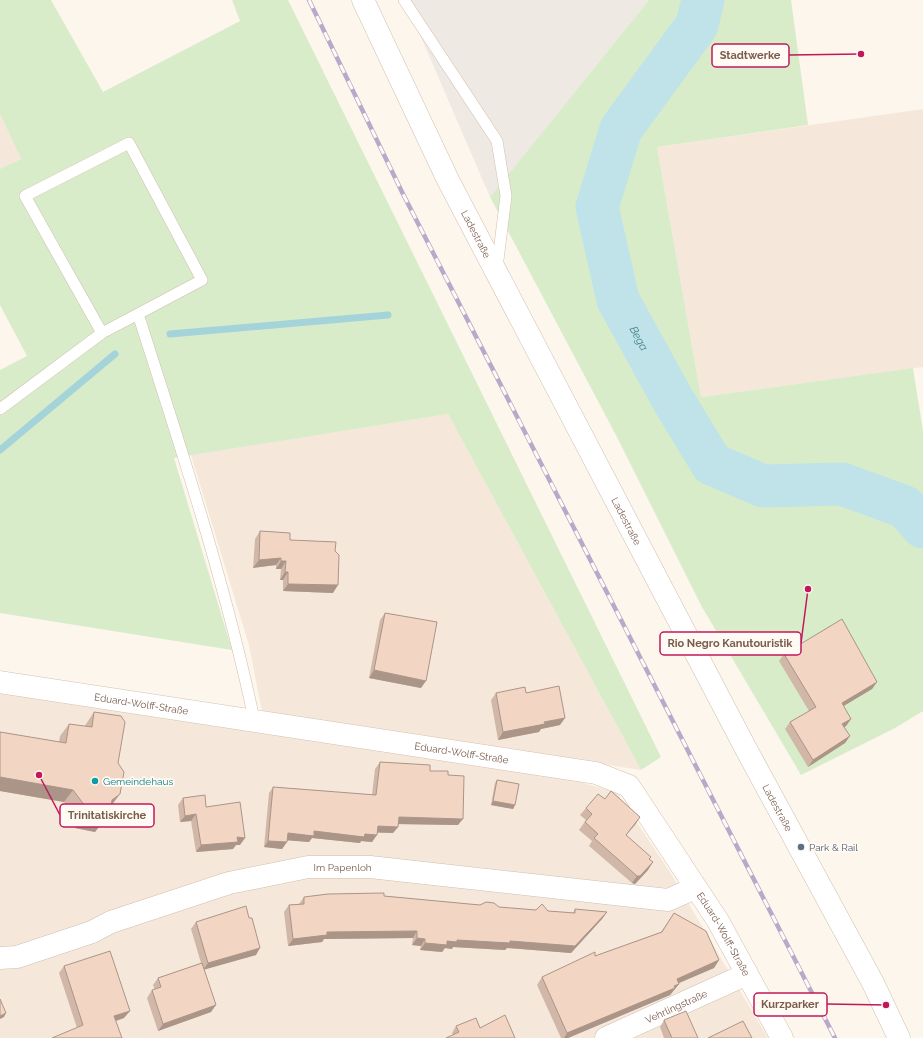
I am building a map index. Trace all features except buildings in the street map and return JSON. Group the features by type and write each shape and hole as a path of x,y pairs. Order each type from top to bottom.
{"street":[{"name":"Ladestraße","path":"363,0 448,180 746,748 867,971 899,1038"},
{"name":"Eduard-Wolff-Straße","path":"0,682 254,719 588,772 629,786 718,921 782,1038"},
{"name":"Im Papenloh","path":"0,958 17,957 92,932 111,922 229,883 308,867 370,867 668,900 695,888"},
{"name":"Vehrlingstraße","path":"606,1038 747,974"}],"lane":[{"path":"404,0 497,141 506,196 497,273"},
{"path":"0,409 102,333 202,280 129,143 25,196 102,333"},
{"path":"138,314 187,467 243,666 254,719"}],"shaded area":[{"path":"405,0 649,0 490,197"},
{"path":"923,109 923,367 701,397 657,147"},
{"path":"0,114 21,159 0,169"},
{"path":"448,414 641,770 262,712 249,645 191,455"},
{"path":"0,693 264,731 574,780 617,793 670,872 768,1038 0,1038"}],"green space":[{"path":"0,0 51,0 103,92 240,21 232,0 288,0 661,757 641,770 448,414 174,458 232,650 0,613 0,370 27,356 0,305 0,169 21,159 0,114"},
{"path":"649,0 791,0 808,125 657,147 701,397 913,368 923,431 923,711 895,728 801,775 702,607 618,439 490,197"}],"waterway":[{"name":"Bega","path":"703,0 697,25 621,129 597,207 618,300 673,400 712,464 763,486 842,484 905,507 923,527"},
{"path":"170,334 388,315"},
{"path":"0,450 115,354"}],"railway":[{"path":"309,0 403,194 835,1038"}],"place":[{"name":"Stadtwerke","path":"861,54"},
{"name":"Rio Negro Kanutouristik","path":"808,589"},
{"name":"Trinitatiskirche","path":"39,775"},
{"name":"Gemeindehaus","path":"95,781"},
{"name":"Park & Rail","path":"801,847"},
{"name":"Kurzparker","path":"886,1005"}]}
